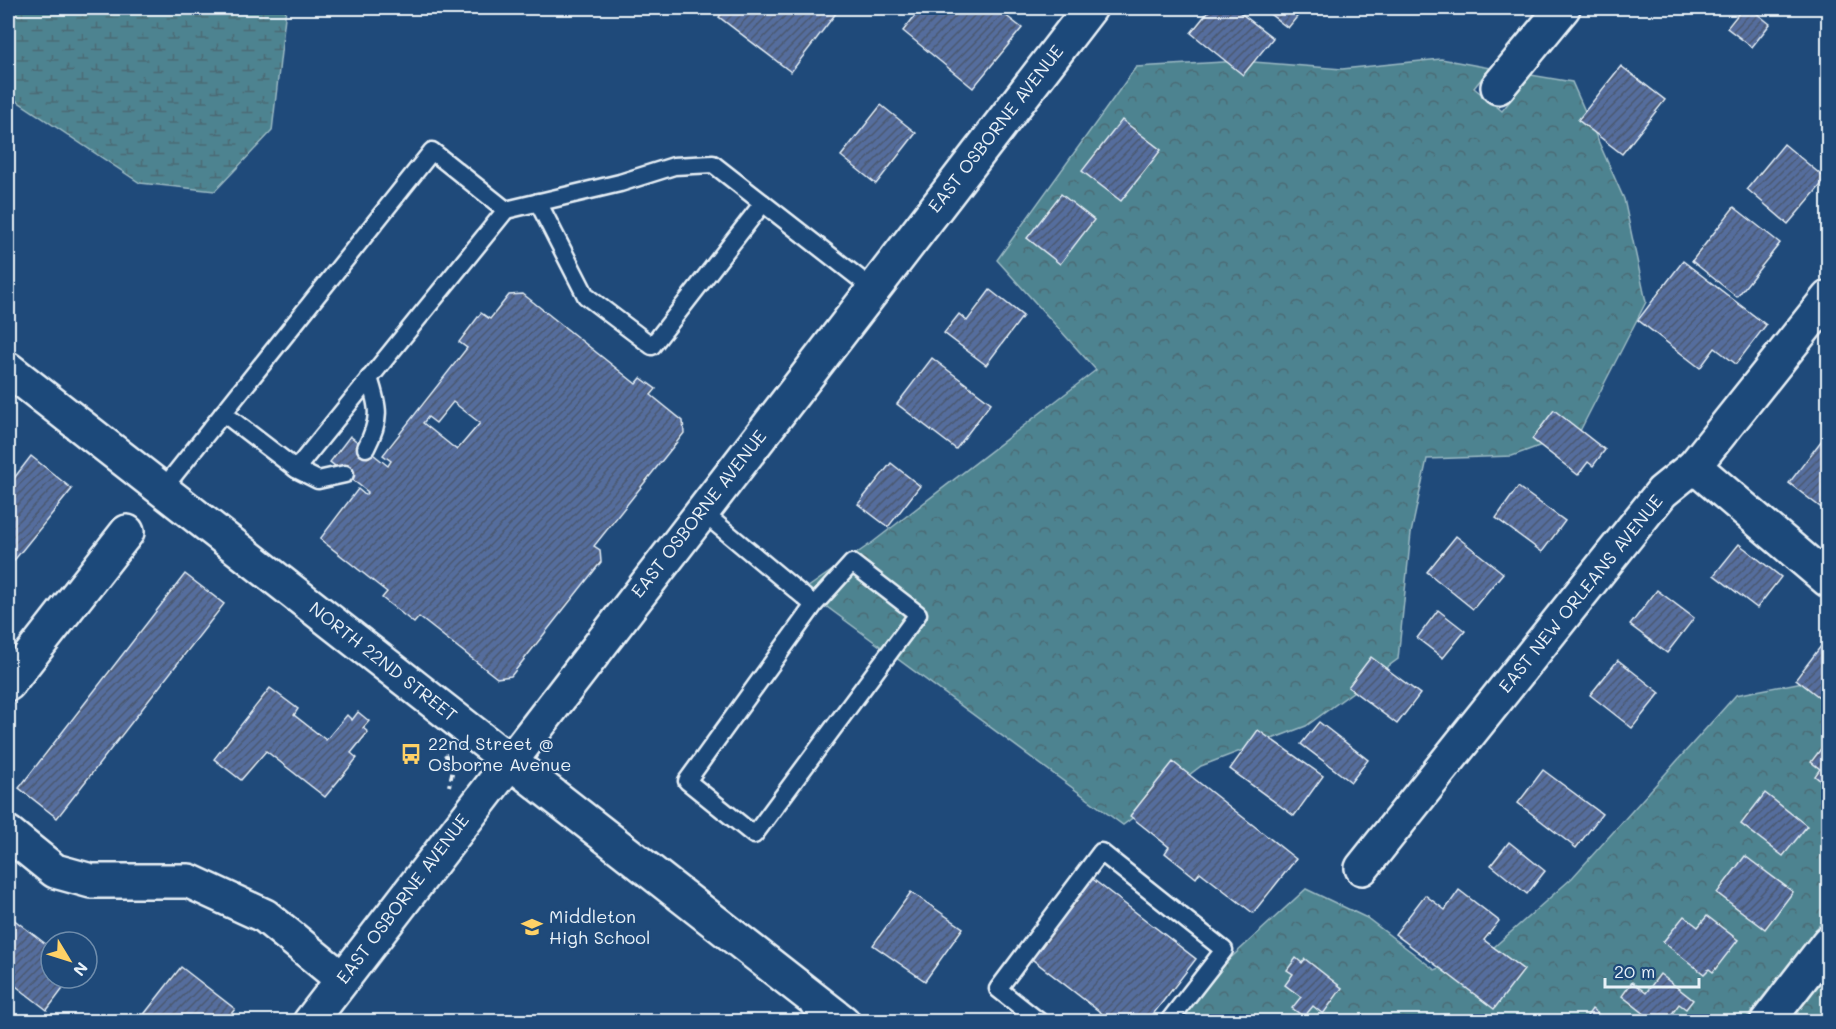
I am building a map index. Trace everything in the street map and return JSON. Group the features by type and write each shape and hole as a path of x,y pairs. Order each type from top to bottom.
{"street":[{"path":"1498,87 1563,8"},
{"name":"EAST OSBORNE AVENUE","path":"310,1022 1086,9"},
{"name":"EAST NEW ORLEANS AVENUE","path":"1362,868 1662,492 1694,466 1828,298"},
{"name":"NORTH 22ND STREET","path":"8,369 843,1022"},
{"path":"1694,466 1828,580"},
{"path":"8,684 127,532"},
{"path":"8,833 56,871 90,881 189,881 265,916 342,979"},
{"path":"1767,1022 1828,943"}],"lane":[{"path":"162,490 432,151 506,210"},
{"path":"296,469 506,210 620,183 674,166 713,164 873,289"},
{"path":"538,202 586,296 652,346 763,203"},
{"path":"366,448 376,428 377,402 369,378"},
{"path":"223,413 296,469 318,480 345,474"},
{"path":"701,512 814,605"},
{"path":"852,563 918,614 754,835 687,781 814,605 852,563"},
{"path":"1040,1022 998,989 1101,852 1224,950 1168,1022"}],"path":[{"path":"442,749 453,769 448,788"}],"green space":[{"path":"8,8 286,8 272,131 215,191 140,183 8,95"},
{"path":"1441,59 1490,68 1474,88 1502,111 1531,75 1572,82 1624,199 1646,302 1580,431 1512,456 1427,459 1411,533 1398,659 1306,726 1201,766 1123,825 804,590 873,542 1096,370 997,260 1136,67 1241,61 1342,69"},
{"path":"1828,677 1828,914 1744,1021 1169,1022 1165,1018 1306,889 1367,918 1435,970 1494,947 1572,878 1736,695"},
{"path":"1828,973 1828,1021 1791,1021"}],"building":[{"path":"726,8 840,8 791,72 719,17"},
{"path":"921,8 996,8 1022,28 973,88 903,31"},
{"path":"1211,8 1234,8 1273,38 1243,75 1191,33"},
{"path":"1262,8 1304,8 1288,28"},
{"path":"1743,8 1750,8 1770,24 1752,47 1727,28"},
{"path":"1621,66 1665,100 1622,154 1578,120"},
{"path":"881,105 916,133 876,184 841,156"},
{"path":"1122,120 1161,150 1121,201 1082,171"},
{"path":"1784,144 1826,179 1788,224 1747,189"},
{"path":"1061,194 1094,220 1060,264 1027,238"},
{"path":"1734,207 1780,243 1737,297 1692,261"},
{"path":"1683,261 1766,325 1736,364 1715,348 1700,368 1638,320"},
{"path":"990,290 1023,316 986,365 944,333 959,314 967,321"},
{"path":"523,294 636,384 641,378 656,389 651,395 683,421 684,433 594,546 600,550 601,562 511,676 497,678 419,617 414,623 382,598 387,592 320,539 358,489 365,495 368,492 330,462 350,436 388,466 391,461 383,455 467,348 459,342 481,313 490,319 509,295","holes":["453,402 480,423 457,450 423,423 428,417 436,423"]},
{"path":"932,358 991,403 956,449 897,404"},
{"path":"1554,410 1605,450 1593,466 1588,462 1578,475 1532,439"},
{"path":"1828,432 1828,513 1789,483"},
{"path":"31,456 72,489 8,568 8,486"},
{"path":"891,463 920,486 888,527 858,504"},
{"path":"1518,487 1565,521 1542,552 1496,518"},
{"path":"1456,536 1503,573 1473,609 1427,572"},
{"path":"1739,544 1781,577 1757,608 1714,575"},
{"path":"185,574 224,604 57,818 19,788"},
{"path":"1657,590 1694,618 1667,653 1630,625"},
{"path":"1438,610 1465,631 1443,658 1417,638"},
{"path":"1821,646 1828,652 1828,684 1819,697 1796,679"},
{"path":"1371,657 1420,694 1397,724 1348,687"},
{"path":"1618,660 1660,693 1632,728 1590,695"},
{"path":"270,688 298,709 294,715 326,740 347,715 352,720 358,712 369,721 363,728 368,732 351,753 357,758 325,797 266,751 241,780 214,759"},
{"path":"1319,722 1368,760 1351,782 1301,744"},
{"path":"1258,730 1323,776 1294,816 1230,769"},
{"path":"1823,746 1828,750 1828,787 1815,776 1820,769 1811,762"},
{"path":"1173,762 1296,859 1253,913 1200,872 1196,878 1165,853 1169,847 1130,816"},
{"path":"1543,770 1602,814 1576,848 1518,803"},
{"path":"1765,793 1807,826 1783,856 1741,824"},
{"path":"1509,842 1545,871 1527,894 1491,865"},
{"path":"1745,856 1793,892 1765,929 1717,893"},
{"path":"1090,877 1196,959 1147,1022 1113,1022 1028,956"},
{"path":"1459,890 1499,921 1484,940 1524,970 1494,1009 1395,934 1425,895 1445,910"},
{"path":"911,892 963,928 925,981 873,945"},
{"path":"8,915 39,939 39,990 62,990 47,1010 8,980"},
{"path":"1684,916 1698,927 1707,916 1738,940 1713,972 1709,969 1704,974 1663,942"},
{"path":"1296,958 1302,963 1305,959 1342,988 1323,1014 1313,1006 1304,1017 1292,1008 1301,997 1285,985 1293,974 1287,970"},
{"path":"181,967 235,1009 225,1022 148,1022 142,1017"},
{"path":"1660,974 1693,1000 1686,1009 1679,1004 1666,1022 1655,1022 1622,996 1632,982 1646,993"},
{"path":"1592,1009 1608,1022 1583,1022"}],"place":[{"name":"22nd Street @ Osborne Avenue","path":"411,754"},
{"name":"Middleton High School","path":"532,927"}]}
